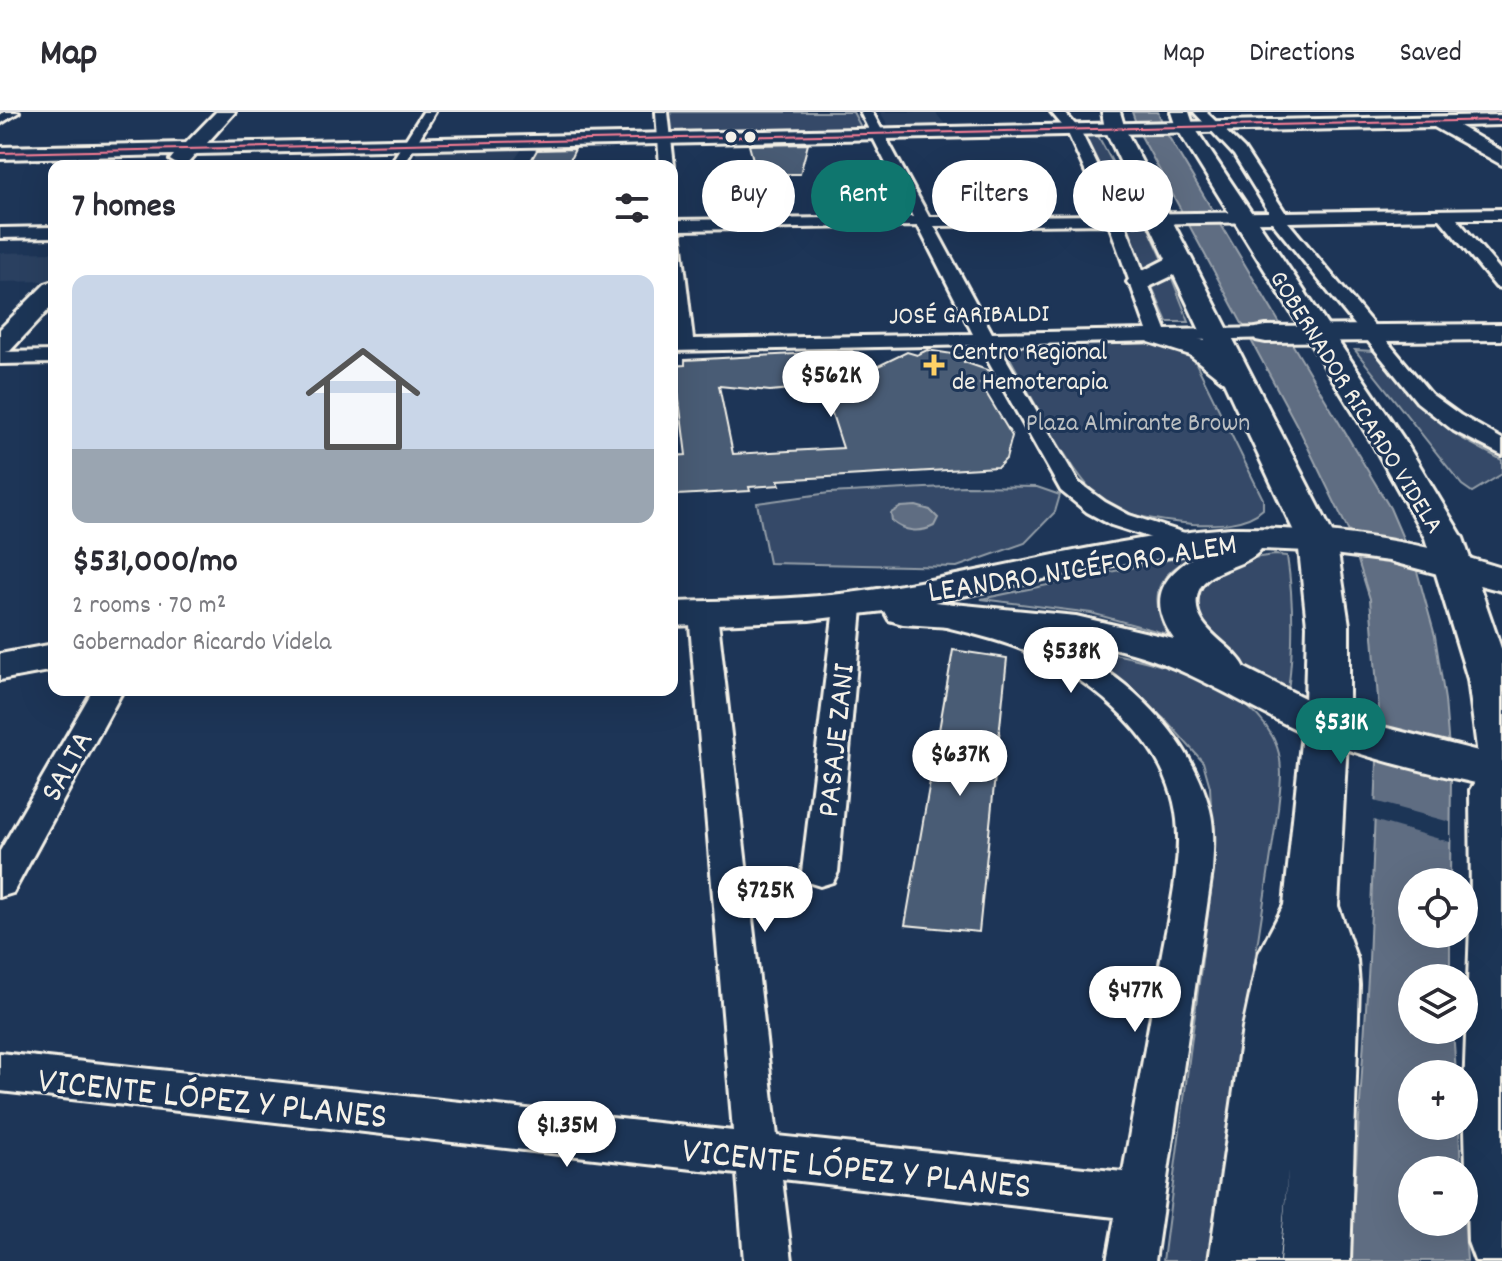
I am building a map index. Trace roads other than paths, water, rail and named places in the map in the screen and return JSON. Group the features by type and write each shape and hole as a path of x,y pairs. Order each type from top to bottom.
{"highway":[{"name":"GOBERNADOR RICARDO VIDELA","path":"1113,120 1191,218 1181,261 1267,334 1419,492 1444,538 1490,679 1502,756"},
{"name":"GOBERNADOR RICARDO VIDELA","path":"1169,123 1242,217 1267,334 1239,378 1349,546 1328,625 1428,755 1494,790 1498,898 1495,1097 1502,1242"},
{"path":"1140,282 1181,261"},
{"path":"1159,336 1200,349 1239,378"},
{"name":"GOBERNADOR RICARDO VIDELA","path":"1244,1261 1273,1028 1287,953 1311,906 1428,755"},
{"name":"GOBERNADOR RICARDO VIDELA","path":"1311,906 1329,960 1330,985 1315,1261"}],"street":[{"path":"0,120 13,112"},
{"path":"179,160 226,112"},
{"path":"400,160 429,112"},
{"path":"662,112 666,160"},
{"path":"866,112 985,339 1069,486 1096,507 1120,520 1188,542"},
{"path":"1057,112 1073,130 1087,160"},
{"path":"0,153 1073,130 1113,120 1216,127 1430,117 1502,120"},
{"path":"1430,117 1502,159"},
{"path":"1216,127 1222,131 1279,216 1281,225 1441,413 1502,448"},
{"path":"1444,214 1502,283"},
{"path":"1173,218 1502,214"},
{"path":"678,225 1073,220"},
{"path":"0,233 48,232"},
{"path":"1120,232 1159,336"},
{"path":"0,345 48,295"},
{"path":"1267,334 1500,334"},
{"name":"JOSÉ GARIBALDI","path":"678,344 1267,334"},
{"path":"0,358 48,357"},
{"name":"LEANDRO NICÉFORO ALEM","path":"839,608 1188,542 1349,546 1454,565 1502,580"},
{"path":"1262,692 1197,644 1183,620 1178,598 1184,579 1205,562 1349,546"},
{"name":"LEANDRO NICÉFORO ALEM","path":"688,614 839,608 1026,620 1100,632 1188,657 1262,692 1428,755"},
{"name":"PASAJE ZANI","path":"820,872 839,608"},
{"path":"688,614 768,1261"},
{"name":"LEANDRO NICÉFORO ALEM","path":"932,614 1035,644 1075,664 1105,686 1159,739 1172,757 1192,807 1197,835 1194,871 1131,1261"},
{"path":"0,667 48,658"},
{"name":"SALTA","path":"0,883 105,696"},
{"name":"VICENTE LÓPEZ Y PLANES","path":"0,1072 1141,1197"}],"place":[{"name":"Centro Regional de Hemoterapia","path":"934,365"}],"park label":[{"name":"Plaza Almirante Brown","path":"1138,421"}]}
